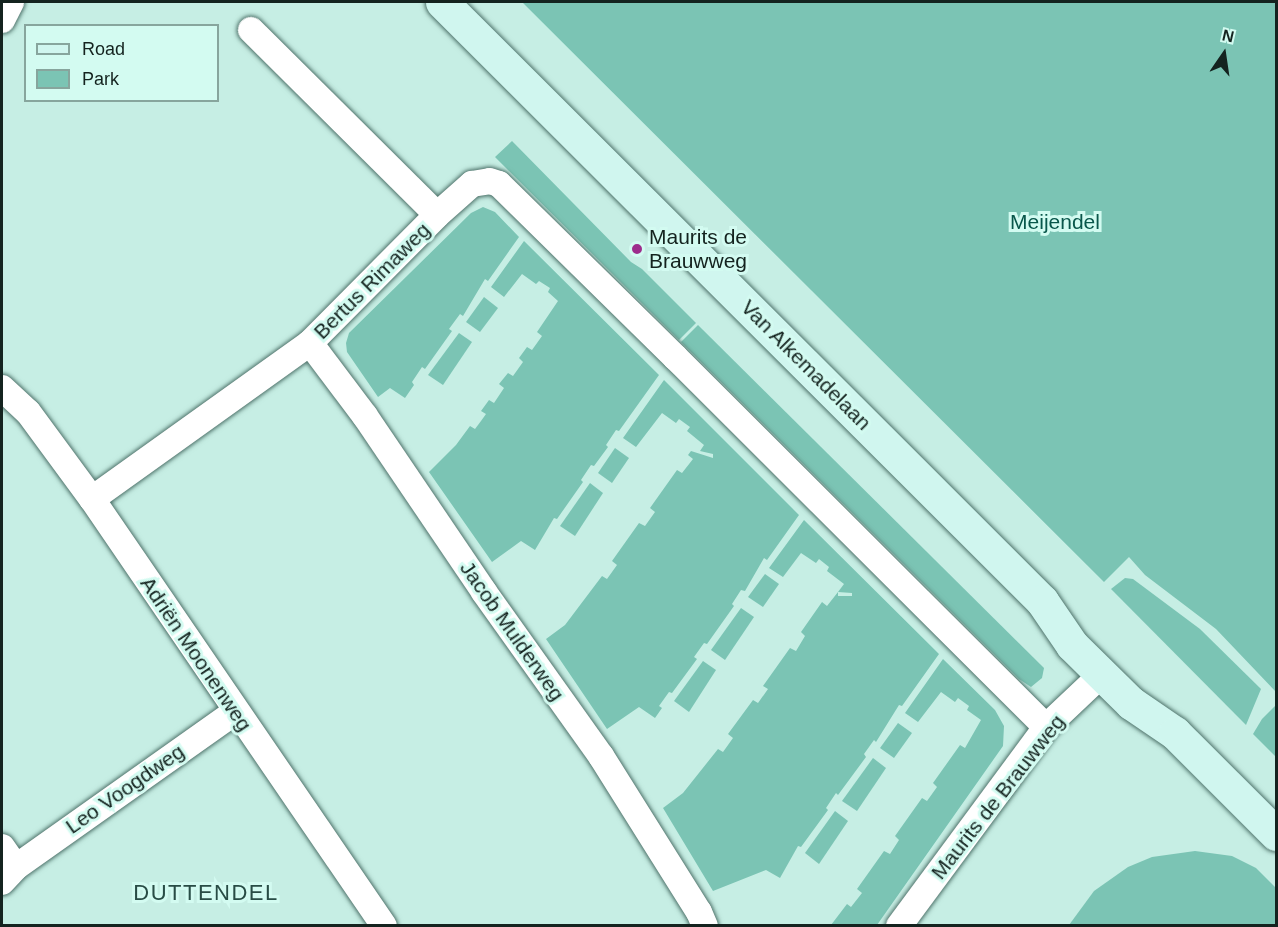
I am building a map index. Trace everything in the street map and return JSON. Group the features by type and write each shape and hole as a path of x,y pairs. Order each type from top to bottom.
{"main road":[{"name":"Van Alkemadelaan","path":"442,2 1042,601 1072,645 1131,703 1175,733 1276,834"},
{"name":"Van Alkemadelaan","path":"1042,601 1089,630 1112,652 1147,687 1175,733"}],"street":[{"path":"2,20 11,2"},
{"name":"Bertus Rimaweg","path":"92,499 310,343 438,215 251,30"},
{"path":"438,215 472,184 490,181 499,184 1046,727"},
{"name":"Jacob Mulderweg","path":"310,343 351,397 484,592 601,756 699,912 705,926"},
{"name":"Adriën Moonenweg","path":"2,388 28,412 92,499 235,712 383,925"},
{"name":"Maurits de Brauwweg","path":"899,926 1046,727 1102,674"},
{"name":"Leo Voogdweg","path":"6,865 235,712"}],"green space":[{"name":"Meijendel","path":"522,2 1276,2 1276,692 1216,629 1145,575 1129,557 1104,582"},
{"path":"512,141 631,262 642,269 696,323 679,340 495,157"},
{"path":"483,207 495,212 519,237 488,281 485,279 463,316 460,314 449,329 452,331 425,369 422,367 405,398 390,388 378,397 347,352 346,343 349,333 471,213"},
{"path":"524,241 659,375 619,431 616,430 606,445 608,447 594,466 591,465 581,480 583,482 557,519 554,518 535,550 521,541 492,562 429,472 456,445 470,426 475,429 486,414 481,411 489,400 494,403 504,388 499,384 508,373 513,376 523,362 519,358 527,347 532,350 542,336 537,332 558,301 548,292 550,288 539,281 536,284 522,274 504,297 491,287"},
{"path":"484,297 498,308 480,332 466,322"},
{"path":"698,325 1044,668 1042,678 1031,687 1019,679 681,342"},
{"path":"459,333 472,342 443,385 428,375"},
{"path":"664,380 799,515 767,560 764,558 745,591 741,590 732,604 734,606 707,644 704,643 694,657 697,659 672,693 669,692 659,706 662,708 655,718 639,707 607,729 546,639 565,625 602,576 607,579 617,565 612,561 639,523 645,526 655,512 650,508 677,470 682,473 693,459 688,455 691,451 713,458 713,454 700,451 704,445 687,431 690,427 679,419 676,423 662,413 636,447 623,438"},
{"path":"615,448 629,458 612,483 598,473"},
{"path":"590,483 603,493 575,536 560,526"},
{"path":"804,520 939,654 902,706 899,705 876,742 874,740 864,754 866,757 838,795 836,793 826,808 828,810 801,847 798,846 780,878 766,870 713,891 663,808 683,793 718,749 723,752 733,738 728,734 753,700 758,703 768,689 763,686 790,648 796,651 805,636 801,632 822,602 827,606 844,584 827,571 829,567 819,559 816,563 801,553 783,577 769,568","holes":["838,592 852,593 852,596 838,596"]},
{"path":"765,574 779,584 763,607 748,597"},
{"path":"1125,578 1133,579 1200,629 1261,689 1246,725 1111,589"},
{"path":"741,608 754,617 725,660 711,650"},
{"path":"943,659 995,710 1004,726 1003,746 877,925 831,925 847,904 851,907 862,893 857,889 884,851 890,854 899,840 895,836 922,798 927,801 937,787 933,783 960,745 965,748 981,720 967,710 969,706 958,698 955,702 941,692 918,722 905,713"},
{"path":"703,661 716,670 689,712 674,701"},
{"path":"1276,705 1276,757 1253,734 1262,719"},
{"path":"898,723 912,733 894,758 880,748"},
{"path":"873,758 886,768 857,811 842,801"},
{"path":"835,811 848,821 819,864 805,853"},
{"path":"1195,851 1232,856 1256,868 1276,888 1276,925 1069,925 1094,891 1128,867 1152,857"}],"place":[{"name":"Maurits de Brauwweg","path":"637,249"}],"district":[{"name":"DUTTENDEL","path":"206,893"}]}
